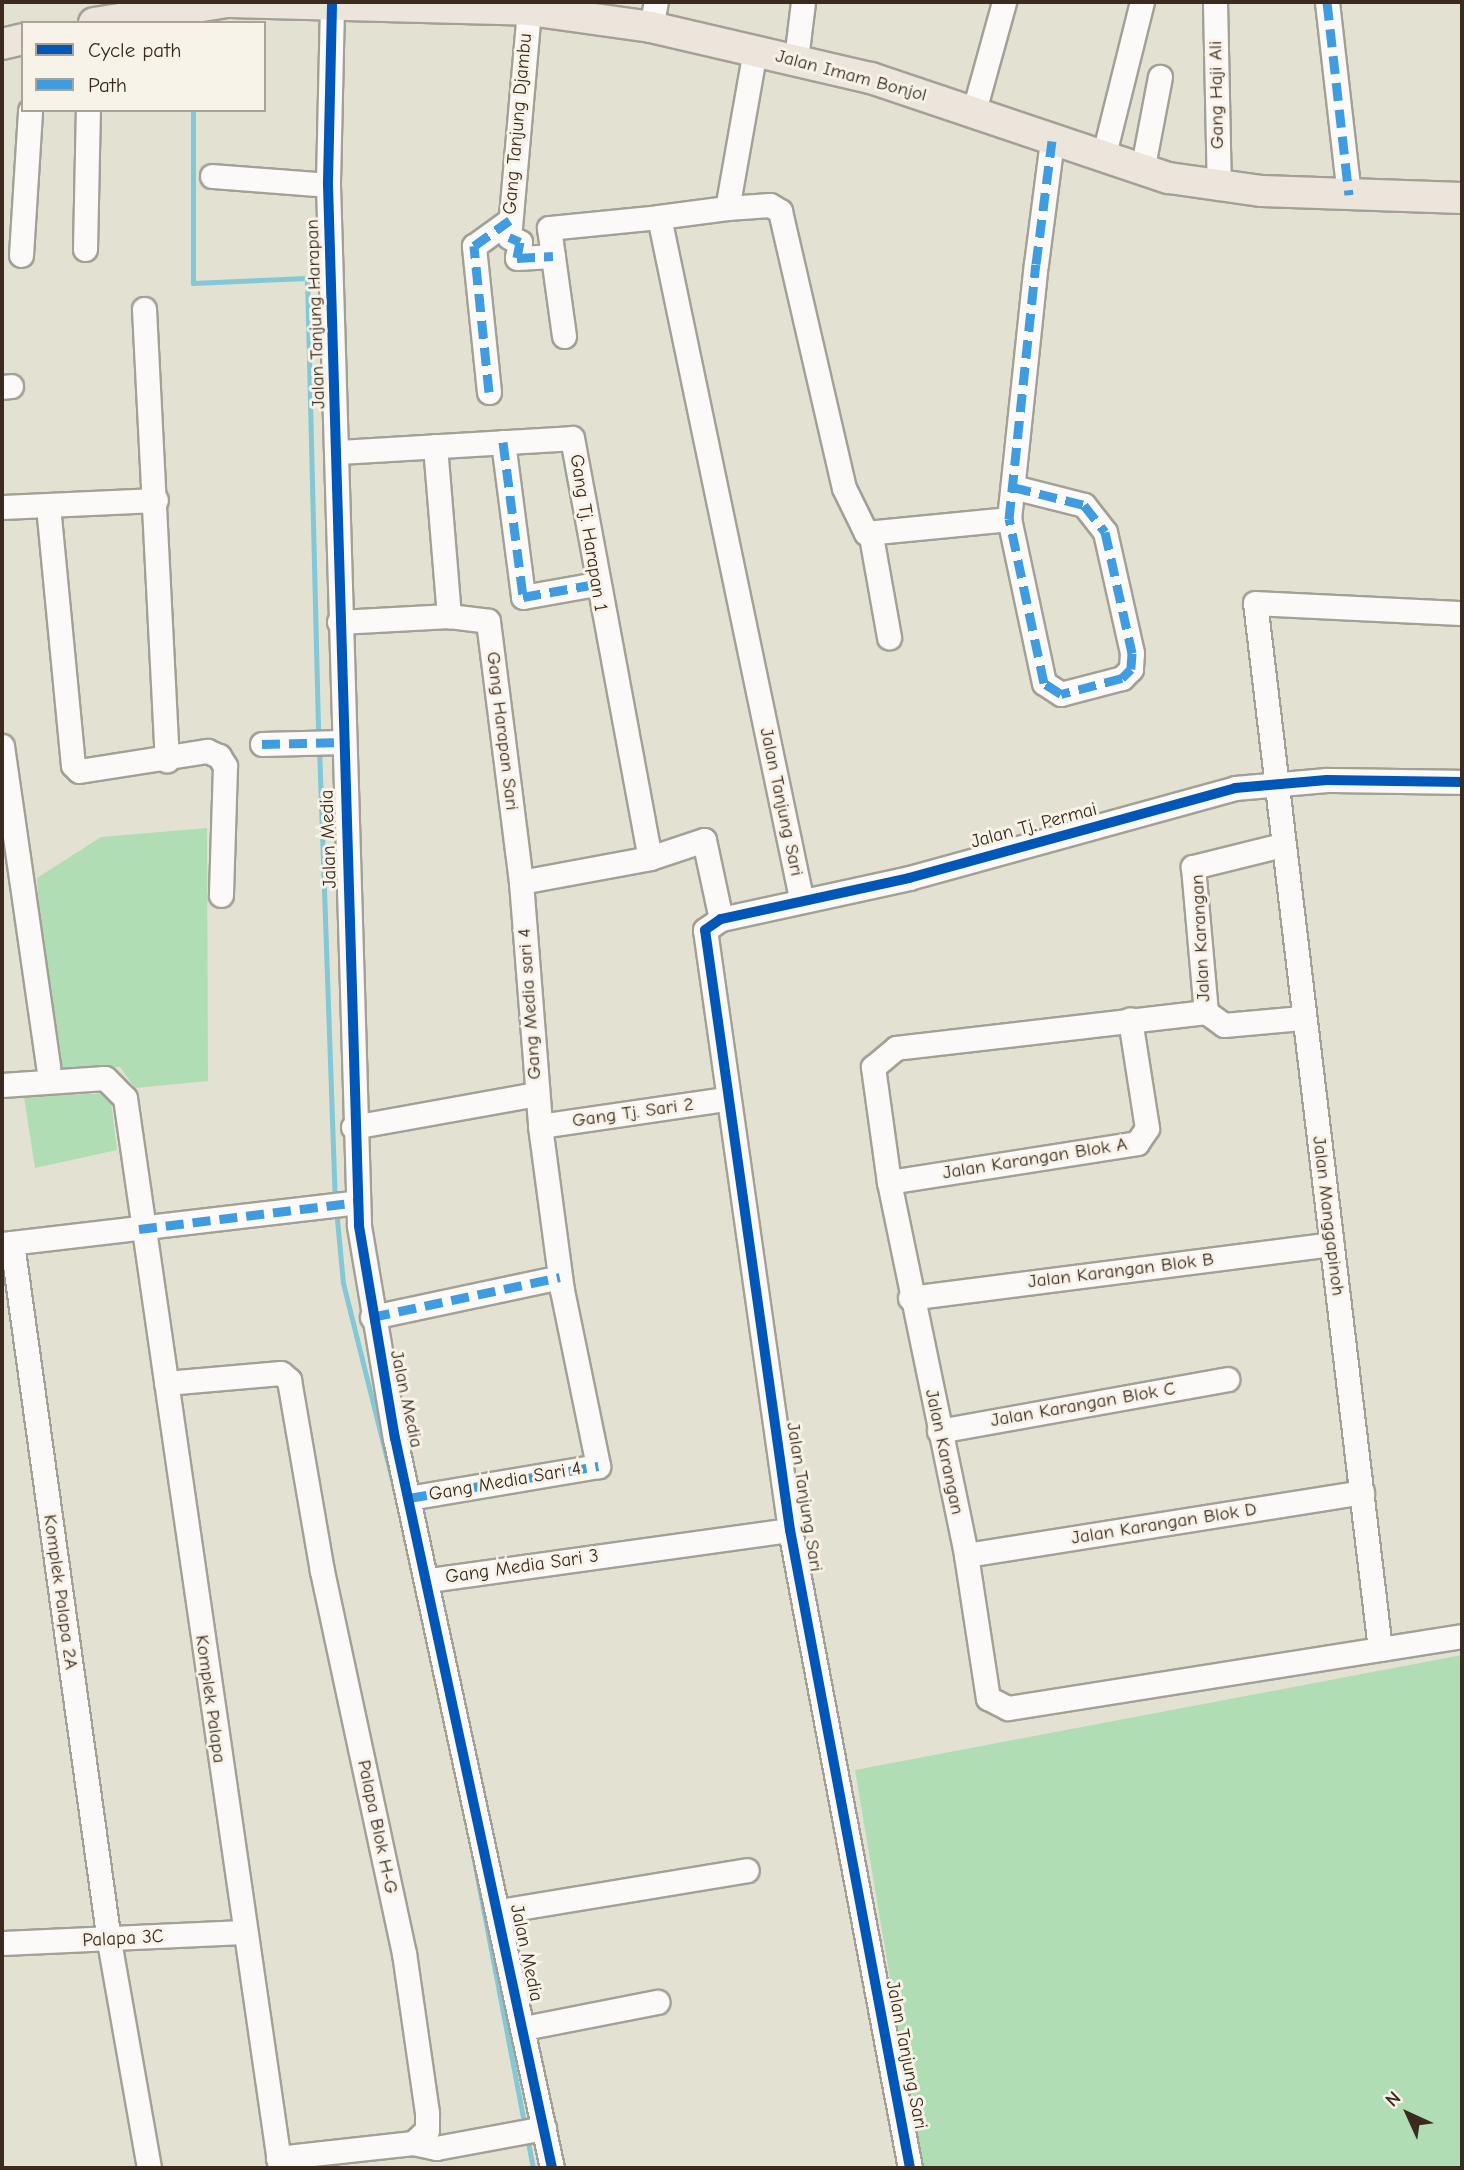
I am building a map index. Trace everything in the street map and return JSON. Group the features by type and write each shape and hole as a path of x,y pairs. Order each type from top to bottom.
{"main road":[{"name":"Jalan Imam Bonjol","path":"101,21 168,5 219,2 466,6 654,15 755,50 796,59 974,114 1142,171 1219,188 1462,198"},
{"path":"2,44 21,39"}],"street":[{"path":"796,59 803,2"},
{"path":"974,114 1004,2"},
{"path":"1103,158 1142,2"},
{"name":"Gang Haji Ali","path":"1216,2 1219,188"},
{"path":"1327,2 1349,195"},
{"name":"Jalan Tanjung Harapan","path":"332,5 328,186 338,452 339,622"},
{"name":"Gang Tanjung Djambu","path":"509,228 529,10"},
{"path":"727,208 755,50"},
{"path":"1142,171 1160,77"},
{"path":"21,255 30,112"},
{"path":"85,249 88,112"},
{"path":"1013,488 1084,505 1105,532 1132,653 1128,674 1061,694 1044,683 1009,519 1052,141"},
{"path":"212,176 328,186"},
{"path":"564,336 549,228 727,208 770,205 780,211 844,488 854,518 871,536 889,638"},
{"name":"Jalan Tanjung Sari","path":"659,217 801,898 709,924 703,939 790,1530 910,2168"},
{"path":"488,392 474,246 509,228 520,242 517,258 553,256"},
{"path":"144,309 156,499 167,760"},
{"name":"Gang Tj. Harapan 1","path":"338,452 572,438 596,584 650,858"},
{"path":"503,442 523,597 596,584"},
{"path":"435,446 449,616"},
{"path":"2,507 156,499"},
{"path":"48,506 73,765 79,771 167,760 207,751 224,763 221,895"},
{"path":"871,536 1009,519"},
{"name":"Jalan Manggapinoh","path":"1380,1649 1302,1018 1255,603 1462,613"},
{"name":"Gang Harapan Sari","path":"339,622 449,616 488,621 521,882"},
{"name":"Jalan Media","path":"339,622 355,1202 372,1317 500,1911 552,2168"},
{"path":"262,744 341,742"},
{"path":"2,746 48,1067"},
{"name":"Jalan Tj. Permai","path":"801,898 908,878 1235,788 1275,783 1462,782"},
{"path":"521,882 650,858 704,840 721,919"},
{"name":"Jalan Karangan","path":"1206,1012 1193,867 1282,845"},
{"name":"Gang Media sari 4","path":"521,882 540,1126"},
{"name":"Jalan Karangan","path":"1302,1018 1224,1025 1206,1012 1130,1019 881,1054 873,1075 889,1182 910,1298 966,1555 988,1698 1000,1708 1462,1636"},
{"name":"Jalan Karangan Blok A","path":"889,1182 1137,1143 1147,1128 1130,1019"},
{"name":"Komplek Palapa","path":"2,1085 113,1081 127,1106 139,1229 166,1383 243,1932 279,2163"},
{"path":"353,1127 537,1094"},
{"name":"Gang Tj. Sari 2","path":"540,1126 726,1099"},
{"path":"372,1317 560,1277 540,1126"},
{"path":"7,1243 355,1202"},
{"name":"Komplek Palapa 2A","path":"7,1243 109,1941 149,2168"},
{"name":"Jalan Karangan Blok B","path":"910,1298 1332,1244"},
{"name":"Gang Media Sari 4","path":"409,1498 598,1466 560,1277"},
{"name":"Palapa Blok H-G","path":"166,1383 286,1374 404,1953 428,2122 413,2143"},
{"name":"Jalan Karangan Blok C","path":"939,1431 1227,1379"},
{"name":"Jalan Karangan Blok D","path":"966,1555 1362,1492"},
{"name":"Gang Media Sari 3","path":"429,1580 790,1530"},
{"path":"500,1911 747,1870"},
{"name":"Palapa 3C","path":"2,1942 109,1941 243,1932"},
{"path":"523,2028 657,2002"},
{"path":"279,2163 413,2143 436,2148 544,2128"}],"green space":[{"path":"207,828 208,1081 135,1088 120,1067 50,1068 37,878 101,837"},
{"path":"110,1093 117,1150 35,1168 24,1097"},
{"path":"1462,1655 1462,2168 922,2168 855,1770"}],"waterway":[{"path":"193,112 193,283 307,278 318,737"},
{"path":"319,747 335,1199"},
{"path":"336,1209 343,1283 398,1503"},
{"path":"473,1855 525,2127"},
{"path":"527,2137 533,2168"}],"marked path":[{"path":"1327,2 1349,195"},
{"path":"1013,487 1084,505 1105,532 1132,653 1131,669 1122,678 1061,694 1044,683 1009,519 1052,141"},
{"path":"489,392 474,246 510,220"},
{"path":"509,237 520,242 517,258 553,256"},
{"path":"503,442 523,597 596,584"},
{"path":"262,744 344,742"},
{"path":"139,1229 358,1202"},
{"path":"372,1317 560,1277"},
{"path":"409,1498 598,1466"}],"cycle path":[{"path":"332,5 328,185 359,1226 395,1438 552,2168"},
{"path":"910,2168 790,1530 705,930 721,919 909,878 1235,788 1327,780 1462,782"}]}
